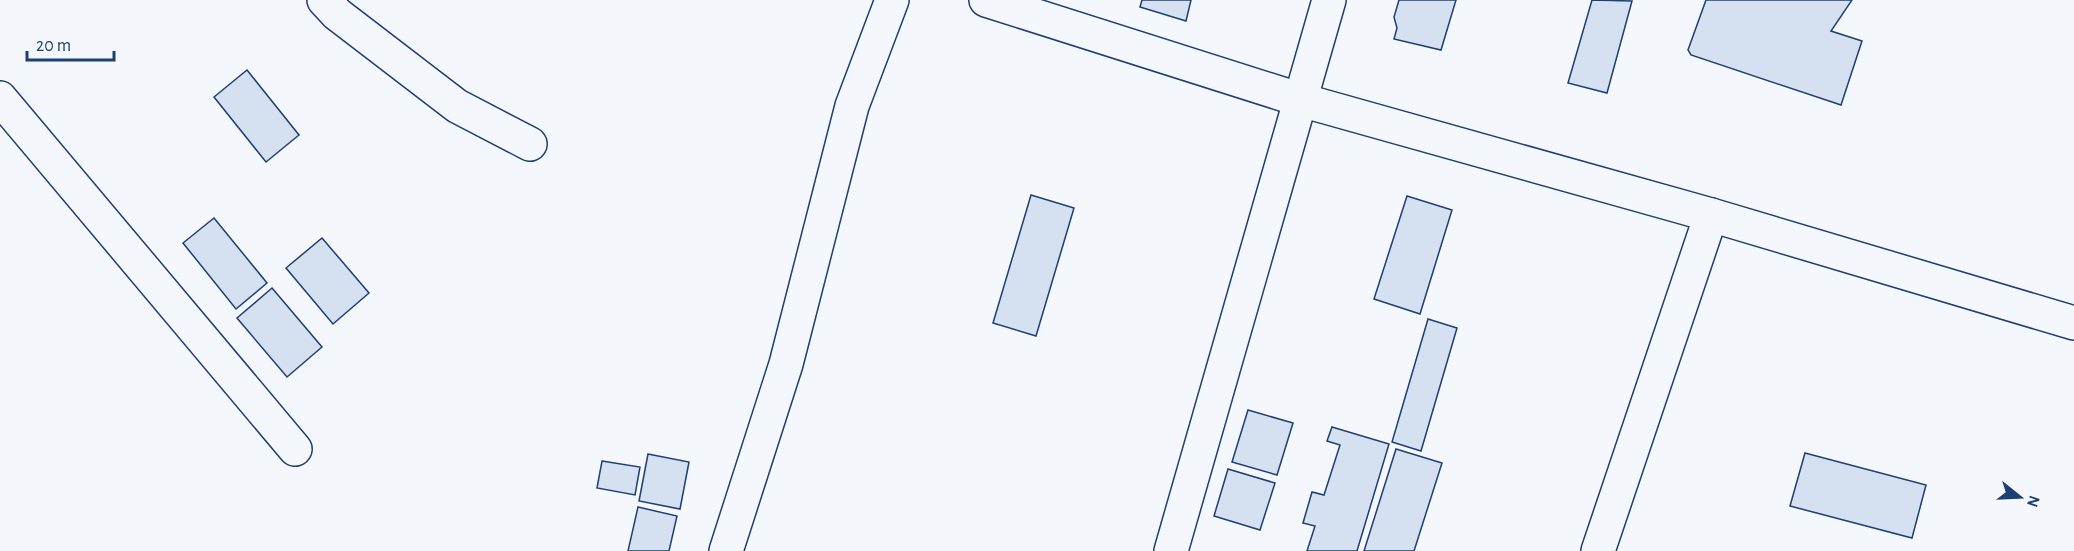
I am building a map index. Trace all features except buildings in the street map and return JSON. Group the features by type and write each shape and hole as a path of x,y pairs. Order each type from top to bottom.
{"street":[{"path":"324,0 337,14 457,106 530,144"},
{"path":"726,551 786,364 852,106 892,0"},
{"path":"986,0 1301,100 1711,215 2074,323"},
{"path":"1171,551 1329,0"},
{"path":"0,98 295,449"},
{"path":"1598,551 1711,215"}]}
